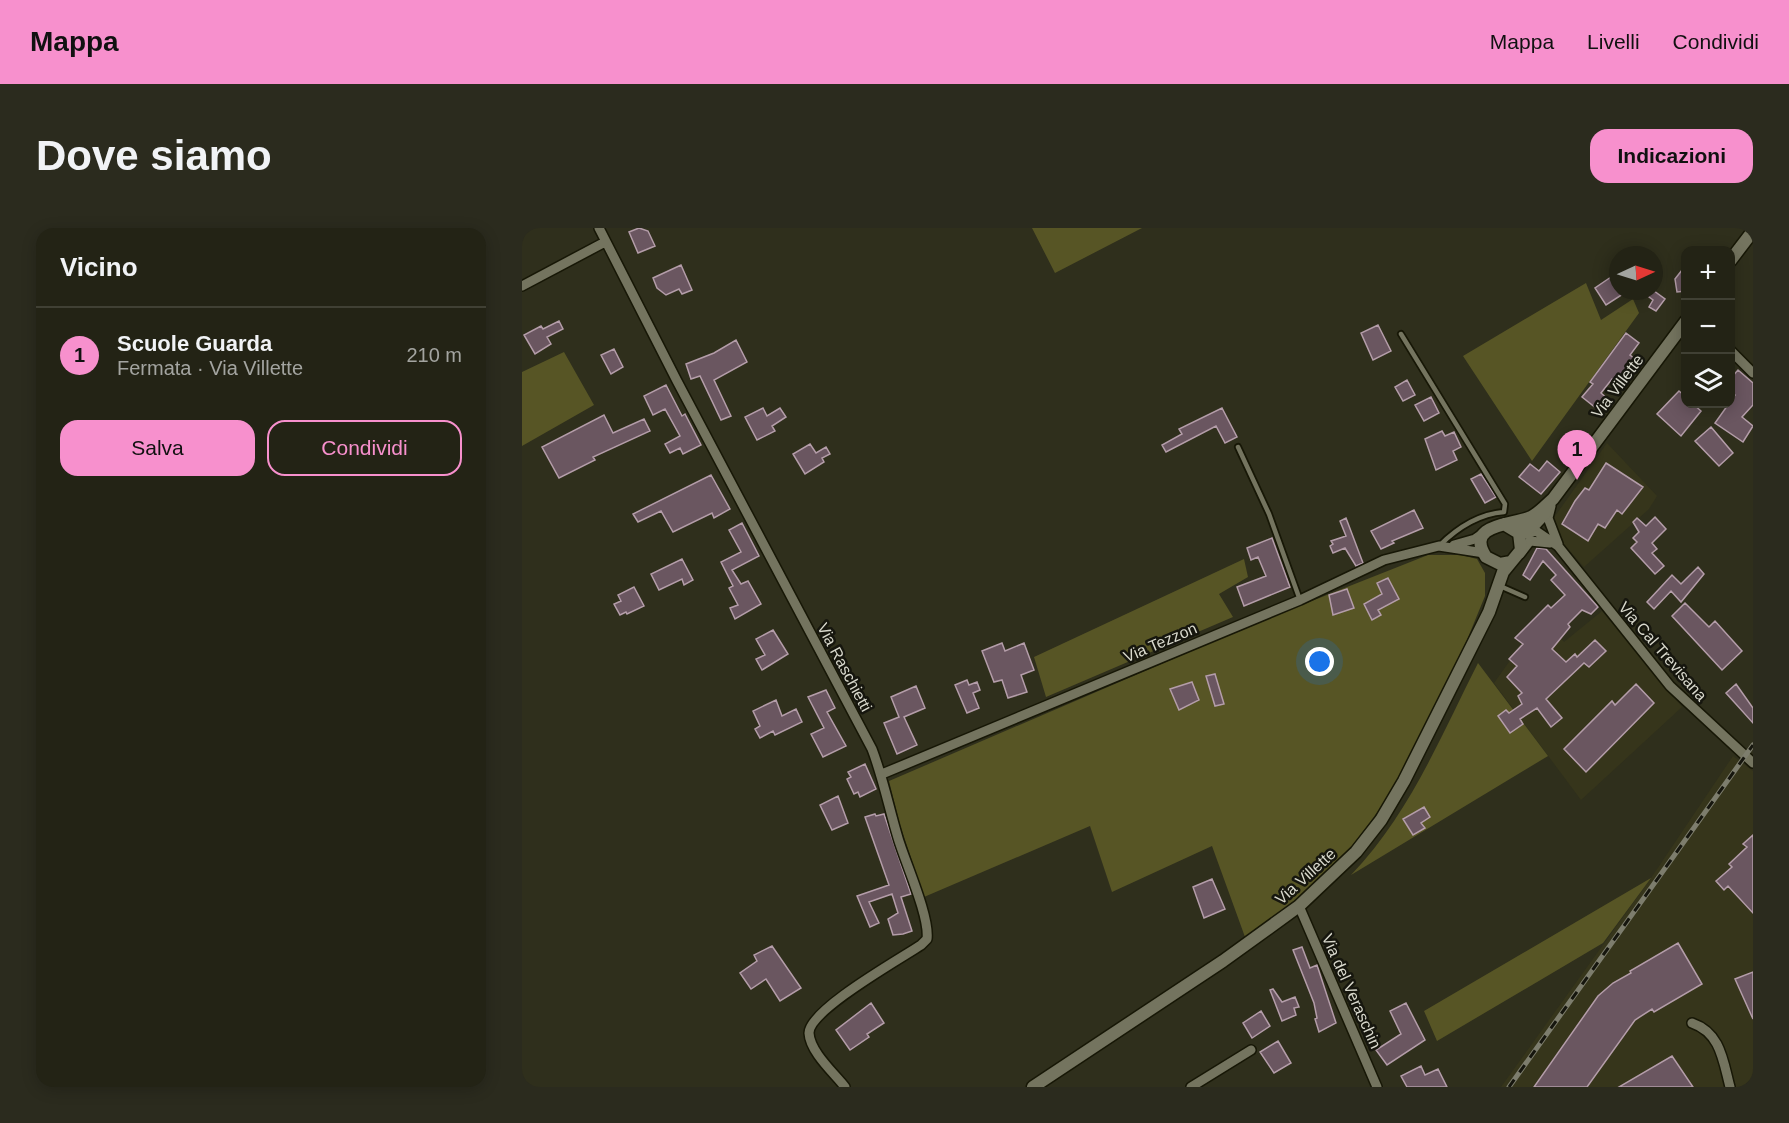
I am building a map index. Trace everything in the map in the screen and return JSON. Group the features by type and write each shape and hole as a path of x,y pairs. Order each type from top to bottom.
{"street":[{"name":"Via Raschietti","path":"600,228 605,242 872,749 882,774 898,838 928,933 921,945 823,1009 811,1025 809,1033 817,1052 845,1087"},
{"path":"1735,256 1753,231"},
{"path":"522,286 605,242"},
{"name":"Via Villette","path":"1033,1087 1223,961 1299,906 1356,852 1381,820 1450,692 1489,612 1495,591 1522,544 1520,535 1534,525 1681,328"},
{"path":"1735,354 1753,373"},
{"name":"Via Villette","path":"1495,591 1482,541 1486,530 1492,526 1531,517 1554,498"},
{"name":"Via Cal Trevisana","path":"1554,498 1548,518 1559,547"},
{"path":"1504,524 1520,535"},
{"name":"Via Tezzon","path":"1450,546 1475,539 1486,530"},
{"name":"Via Cal Trevisana","path":"1520,535 1536,531 1559,547 1670,686 1753,763"},
{"path":"1487,556 1500,564 1515,558 1533,540 1559,547"},
{"name":"Via Tezzon","path":"882,774 1300,600 1384,560 1439,546 1450,546 1487,556"},
{"name":"Via del Veraschin","path":"1299,906 1377,1087"},
{"path":"1692,1023 1704,1029 1716,1040 1730,1087"},
{"path":"1191,1087 1251,1050"}],"lane":[{"path":"1401,334 1505,504 1504,512 1486,515 1465,525 1439,546"},
{"path":"1238,447 1269,514 1300,600"},
{"path":"1495,591 1525,597"}],"shaded area":[{"path":"1032,228 1142,228 1055,273"},
{"path":"1586,283 1601,320 1631,300 1639,313 1532,461 1463,356"},
{"path":"564,352 594,405 522,446 522,372"},
{"path":"1607,443 1657,496 1649,509 1584,567 1548,526"},
{"path":"1428,555 1461,555 1477,559 1485,573 1485,596 1460,657 1388,798 1343,858 1296,903 1245,937 1212,846 1112,892 1090,826 924,897 900,825 889,781 1261,621"},
{"path":"1244,559 1248,577 1219,594 1233,617 1046,697 1034,657"},
{"path":"1602,611 1682,707 1581,800 1494,683 1542,616 1564,642"},
{"path":"1478,663 1548,756 1351,875 1372,852 1407,801"},
{"path":"1733,756 1753,771 1753,1087 1501,1087 1651,878"},
{"path":"1651,878 1603,943 1437,1041 1424,1011"}],"building":[{"path":"639,228 648,231 655,246 638,253 629,232"},
{"path":"681,265 692,290 682,294 679,289 666,295 657,288 653,278"},
{"path":"1681,271 1681,292 1677,292 1675,279"},
{"path":"1609,278 1609,300 1614,300 1606,305 1595,288"},
{"path":"1665,299 1656,311 1649,307 1653,300"},
{"path":"559,321 563,329 547,337 551,344 535,354 524,335 541,326 543,329"},
{"path":"1378,325 1391,351 1373,360 1361,333"},
{"path":"1626,333 1639,343 1630,355 1639,362 1621,386 1612,379 1601,393 1609,400 1603,408 1598,404 1596,408 1582,397 1593,384 1590,382"},
{"path":"736,340 747,362 714,380 731,416 721,420 700,376 691,379 686,364 714,353"},
{"path":"614,349 623,367 611,374 601,355"},
{"path":"1738,370 1753,383 1753,405 1742,417 1753,426 1743,442 1715,423 1726,408 1735,408 1735,373"},
{"path":"1407,380 1415,395 1403,401 1395,387"},
{"path":"666,385 701,445 683,454 680,448 670,453 665,444 680,436 665,409 653,415 644,396"},
{"path":"1679,391 1681,408 1698,408 1701,411 1681,436 1657,414"},
{"path":"1431,397 1439,413 1424,421 1415,405"},
{"path":"763,408 767,416 780,408 786,417 772,426 775,431 757,440 745,417"},
{"path":"1222,408 1237,437 1225,443 1216,426 1166,452 1162,445 1182,434 1179,429"},
{"path":"604,415 613,433 644,419 650,431 593,457 595,460 559,478 542,447"},
{"path":"1711,427 1733,453 1719,466 1695,441"},
{"path":"1442,431 1445,436 1454,432 1461,447 1453,451 1457,460 1436,470 1425,439"},
{"path":"810,444 816,453 826,447 830,454 822,458 824,462 805,474 793,454"},
{"path":"1547,461 1560,472 1541,494 1519,477 1530,464 1539,471"},
{"path":"1606,463 1643,487 1622,514 1617,510 1605,528 1598,524 1588,541 1562,524 1575,501 1585,488 1589,490"},
{"path":"1481,474 1496,497 1485,503 1471,479"},
{"path":"711,475 730,509 714,518 712,513 673,532 661,511 638,522 633,514"},
{"path":"1414,510 1423,528 1392,541 1394,543 1381,549 1371,531"},
{"path":"1655,517 1666,529 1652,543 1657,549 1652,553 1664,566 1655,574 1631,548 1637,542 1633,538 1639,532 1633,522 1637,518 1646,526"},
{"path":"1346,518 1363,563 1356,566 1345,548 1333,553 1330,546 1333,544 1331,541 1346,536 1340,521"},
{"path":"742,523 759,556 732,570 741,584 748,581 761,604 735,619 730,608 738,605 729,588 733,586 721,562 741,552 729,530"},
{"path":"1272,538 1290,587 1244,606 1237,587 1266,576 1258,557 1251,560 1247,548"},
{"path":"1537,548 1546,549 1598,607 1591,614 1582,610 1568,624 1570,627 1552,649 1566,662 1575,654 1577,657 1595,640 1606,651 1589,667 1584,663 1546,699 1562,718 1551,727 1537,708 1520,719 1523,724 1510,733 1498,716 1506,710 1509,713 1522,704 1518,696 1522,693 1507,677 1517,666 1509,659 1523,644 1515,638 1548,605 1551,608 1565,595 1551,580 1556,575 1543,561 1530,580 1523,575"},
{"path":"682,559 693,580 684,585 682,579 659,590 651,574"},
{"path":"1698,567 1704,574 1681,602 1671,591 1654,609 1647,602 1672,575 1681,584"},
{"path":"1388,578 1399,599 1378,610 1381,615 1372,620 1364,604 1382,594 1377,583"},
{"path":"634,587 644,606 620,615 614,604 621,601 618,595"},
{"path":"1347,589 1354,608 1333,615 1329,595"},
{"path":"1685,603 1709,627 1715,621 1742,651 1722,670 1672,616"},
{"path":"773,630 788,654 762,670 756,659 765,655 756,639"},
{"path":"1002,643 1005,651 1024,643 1034,670 1021,675 1027,692 1008,698 1002,680 994,682 982,651"},
{"path":"1215,674 1224,704 1215,706 1206,676"},
{"path":"967,680 969,685 977,682 980,690 973,693 979,708 967,713 955,685"},
{"path":"1192,682 1199,700 1179,710 1170,689"},
{"path":"1636,684 1654,703 1586,772 1564,749 1612,701 1615,705"},
{"path":"1736,684 1753,708 1753,723 1726,693"},
{"path":"916,686 925,708 904,717 917,745 897,754 884,723 899,717 891,697"},
{"path":"826,690 835,708 827,712 846,746 823,757 811,734 824,728 808,697"},
{"path":"776,700 782,716 796,709 802,722 775,735 773,731 760,738 755,729 760,726 753,711"},
{"path":"865,764 876,789 860,797 858,792 854,794 847,779 851,777 848,772"},
{"path":"838,796 848,823 832,830 820,805"},
{"path":"1424,807 1430,817 1421,823 1425,828 1413,835 1403,819"},
{"path":"875,814 876,816 884,814 911,894 901,897 912,931 903,934 893,935 888,919 898,913 892,894 869,902 879,923 870,927 857,896 889,885 865,817"},
{"path":"1753,835 1753,913 1728,886 1724,890 1716,881 1732,867 1729,864 1747,847 1743,844"},
{"path":"1212,879 1225,909 1204,918 1193,887"},
{"path":"1678,943 1702,984 1654,1012 1652,1009 1635,1020 1587,1087 1534,1087 1598,996 1613,983 1631,973 1630,971"},
{"path":"772,946 801,988 780,1001 766,979 751,989 740,973 757,961 754,955"},
{"path":"1302,947 1310,968 1317,965 1336,1023 1319,1032 1314,1003 1293,950"},
{"path":"1753,972 1753,1019 1735,979"},
{"path":"1273,989 1282,1002 1295,997 1299,1007 1294,1008 1296,1015 1282,1021 1270,990"},
{"path":"871,1003 884,1023 867,1034 869,1037 850,1050 836,1030"},
{"path":"1406,1003 1425,1040 1387,1065 1376,1050 1401,1034 1390,1011"},
{"path":"1261,1011 1270,1026 1252,1038 1243,1023"},
{"path":"1278,1041 1291,1063 1274,1073 1260,1052"},
{"path":"1672,1056 1693,1087 1619,1087"},
{"path":"1421,1066 1425,1075 1438,1069 1447,1087 1407,1087 1401,1076"}],"railway":[{"path":"1509,1087 1753,745"}],"place":[{"name":"Scuole Guarda","path":"1577,480"}]}
